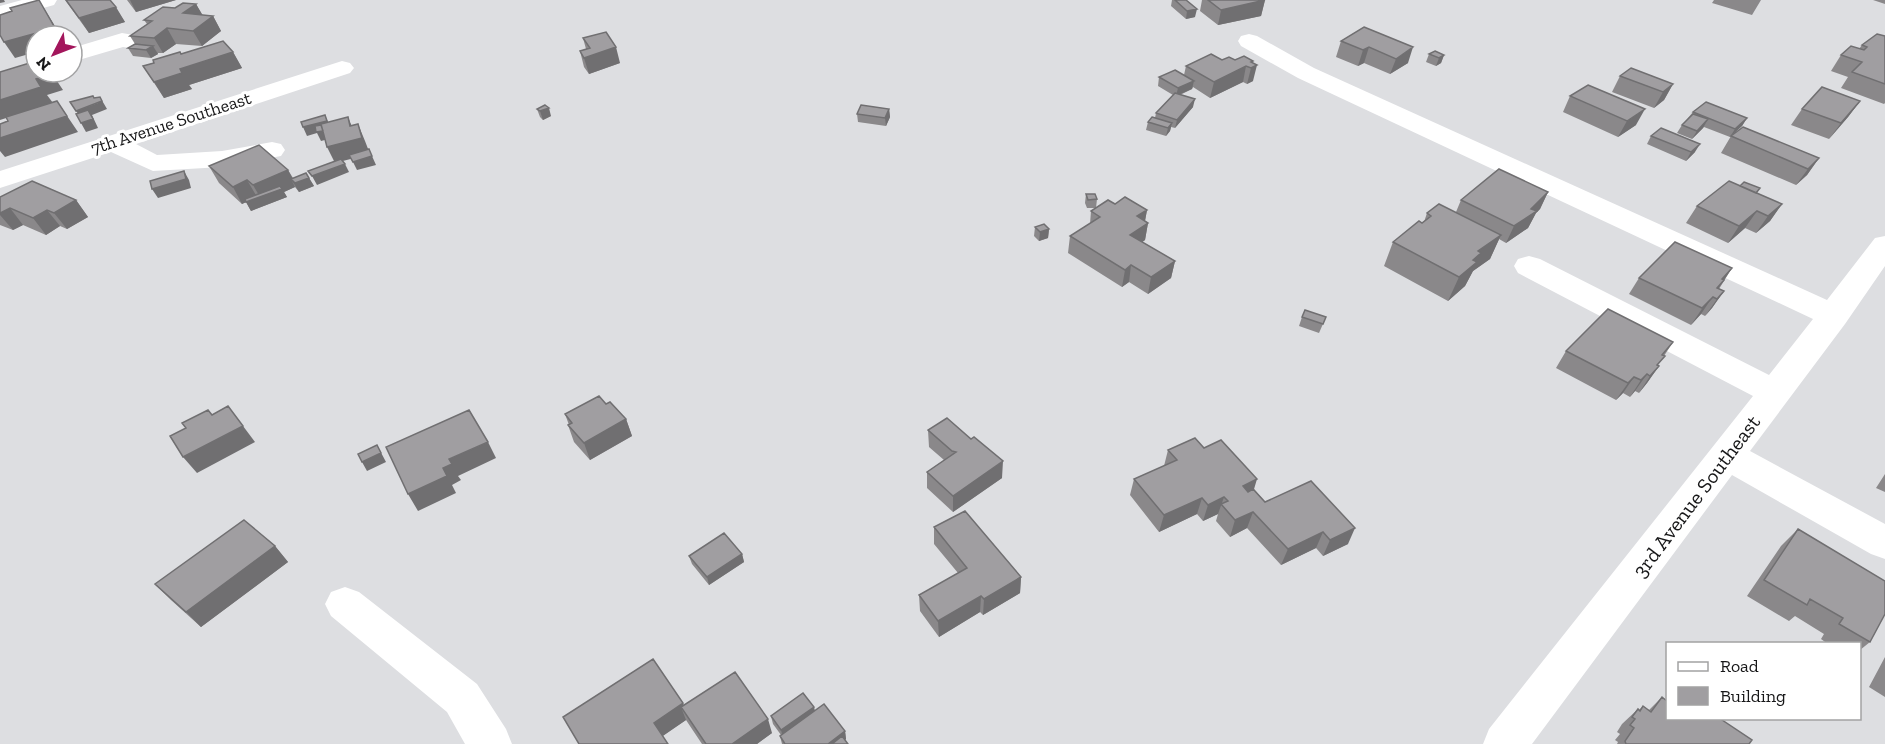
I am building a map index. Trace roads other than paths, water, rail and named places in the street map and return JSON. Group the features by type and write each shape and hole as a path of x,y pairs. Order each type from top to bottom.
{"street":[{"path":"0,13 46,0"},
{"path":"84,51 122,40 137,42"},
{"path":"1249,41 1306,73 1834,316"},
{"name":"7th Avenue Southeast","path":"0,180 342,68"},
{"path":"111,142 153,163 222,159 272,150"},
{"name":"3rd Avenue Southeast","path":"1505,744 1834,316 1885,246"},
{"path":"1528,266 1775,392"},
{"path":"1727,455 1885,543"},
{"path":"345,604 462,698 490,744"}]}
